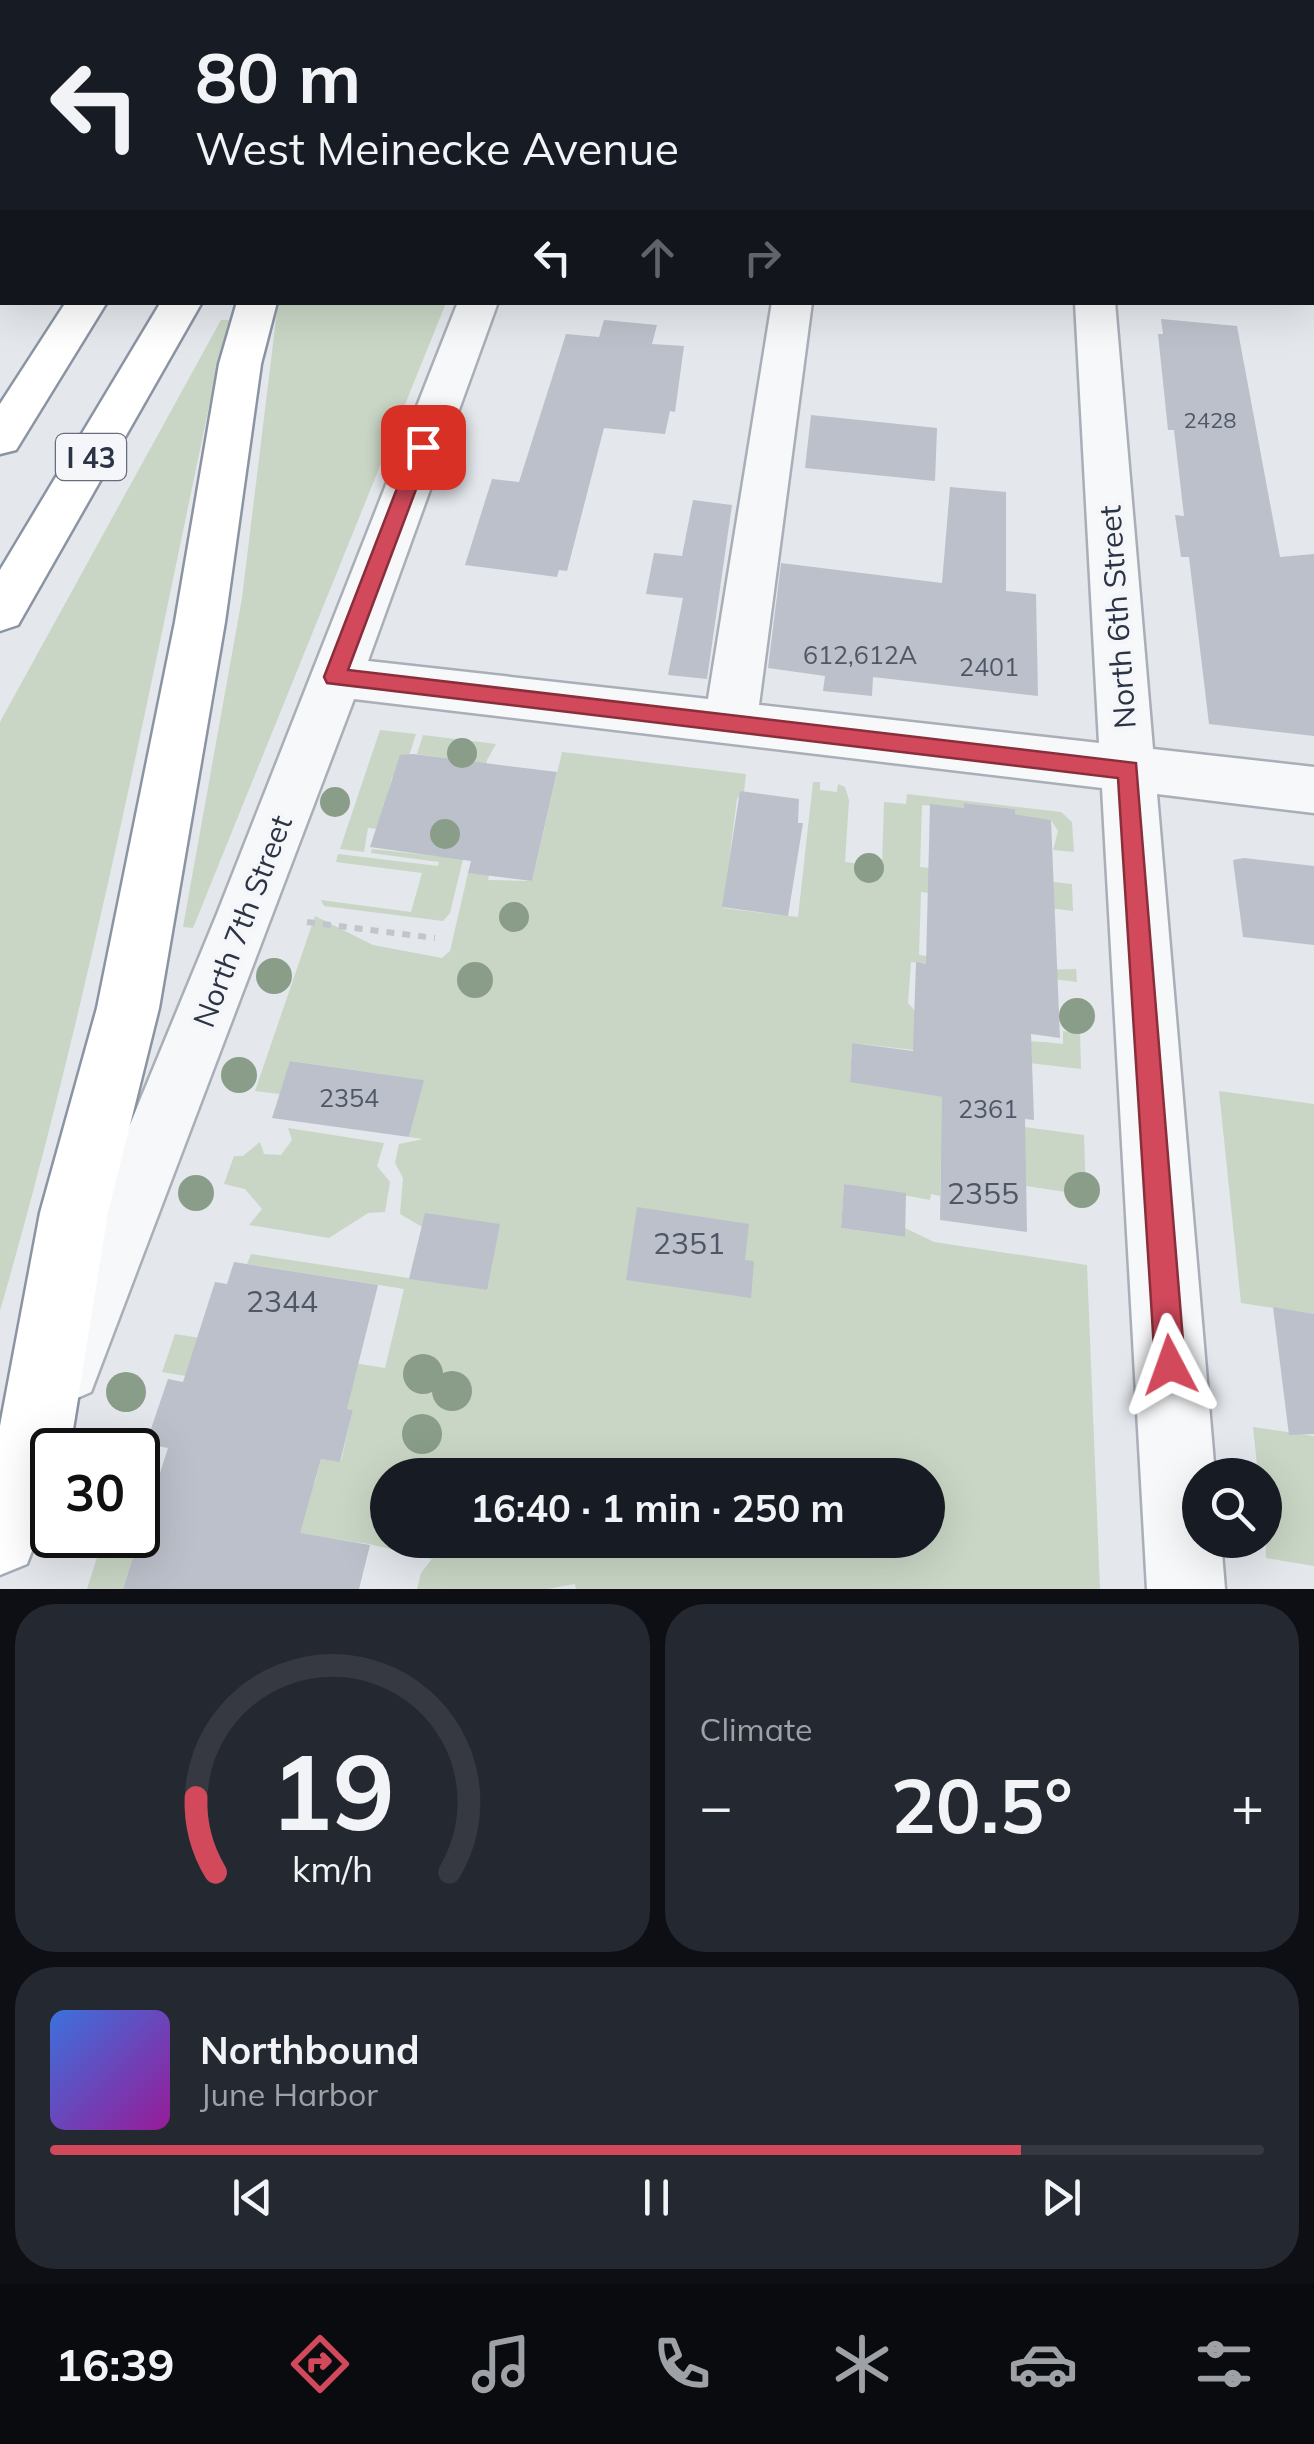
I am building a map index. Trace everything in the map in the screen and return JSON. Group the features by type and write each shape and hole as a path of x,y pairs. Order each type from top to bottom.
{"main road":[{"name":"I 43","path":"0,439 85,305"},
{"name":"I 43","path":"0,612 180,305"},
{"path":"36,1428 74,1213 128,1008 200,622 240,364 256,305"},
{"name":"North 7th Street","path":"0,1537 30,1454"}],"street":[{"name":"North 7th Street","path":"40,1428 204,1022 477,305"},
{"path":"730,725 792,305"},
{"name":"North 6th Street","path":"1095,305 1186,1589"},
{"path":"334,677 1314,790"}],"path":[{"path":"307,922 435,938"}],"green space":[{"path":"278,305 445,305 193,928 183,927 242,598"},
{"path":"221,320 231,320 216,373 117,844 62,1079 0,1311 0,722"},
{"path":"380,730 416,734 409,756 392,778 378,829 368,828 364,852 340,849"},
{"path":"423,735 496,744 487,760 450,913 443,921 324,906 321,900 411,912 422,873 336,862 338,854 438,866 439,862 371,853 372,849 436,856 459,760 417,754"},
{"path":"562,752 746,774 744,792 737,799 723,908 798,917 813,782 820,782 820,790 837,792 838,784 845,787 849,800 845,862 882,866 884,802 906,804 907,794 1061,812 1072,822 1074,852 1053,850 1058,831 1051,820 1015,814 1015,809 965,803 964,808 922,805 920,867 1072,884 1073,911 921,892 919,955 1037,970 1076,969 1077,982 911,962 908,1003 921,1016 939,1025 980,1036 1063,1044 1063,1031 1080,1033 1081,1069 852,1043 850,1081 942,1097 942,1137 1024,1127 1084,1135 1086,1195 1026,1186 1025,1166 941,1155 940,1196 931,1194 930,1200 844,1184 841,1228 904,1237 905,1228 934,1242 1087,1265 1100,1589 576,1589 575,1584 547,1589 417,1589 421,1573 432,1559 428,1558 945,1558 945,1458 370,1458 370,1544 160,1514 160,1506 177,1510 314,1485 321,1459 341,1461 353,1410 321,1405 322,1399 162,1372 175,1334 385,1368 404,1289 247,1264 251,1254 487,1290 443,1239 400,1214 403,1178 395,1163 399,1144 423,1139 409,1137 423,1080 291,1061 280,1094 255,1091 315,916 373,945 442,958 450,951 468,873 489,875 488,880 532,881"},
{"path":"1219,1091 1314,1104 1314,1314 1241,1303"},
{"path":"288,1128 384,1143 377,1166 390,1182 385,1212 368,1213 329,1238 249,1225 262,1209 245,1189 224,1184 234,1156 243,1156 260,1142 264,1154 281,1155 292,1140"},
{"path":"1253,1427 1314,1436 1314,1566 1266,1558 1282,1558 1282,1458 1256,1458"},
{"path":"97,1558 133,1558 123,1589 87,1589"}],"building":[{"path":"1161,319 1237,326 1280,557 1314,554 1314,736 1209,724 1189,557 1181,557 1175,515 1184,516 1174,430 1168,430 1158,334 1163,334"},
{"path":"604,320 657,325 652,344 684,346 675,412 670,411 665,434 604,428 567,571 559,570 557,577 465,565 492,479 519,482 566,334 599,337"},
{"path":"811,415 937,428 935,481 805,468"},
{"path":"950,487 1006,492 1006,591 1036,594 1038,696 873,677 872,696 823,691 825,676 768,668 781,563 942,583"},
{"path":"693,500 732,505 707,679 668,675 683,598 646,594 654,553 682,556"},
{"path":"400,755 557,772 532,881 468,873 471,861 370,847"},
{"path":"740,791 799,799 798,823 803,823 788,916 722,907"},
{"path":"964,803 1015,809 1015,814 1051,820 1060,1038 1031,1034 1034,1120 1025,1119 1027,1232 940,1220 942,1097 850,1082 852,1043 913,1051 916,962 926,964 930,804 964,808"},
{"path":"1233,860 1314,866 1314,945 1243,937"},
{"path":"290,1061 424,1080 409,1137 272,1118"},
{"path":"844,1184 906,1193 905,1237 841,1228"},
{"path":"637,1207 749,1224 745,1260 754,1261 751,1298 626,1280"},
{"path":"425,1213 500,1224 487,1290 409,1279"},
{"path":"234,1262 378,1285 347,1409 353,1410 340,1462 321,1459 300,1533 370,1545 359,1589 123,1589 133,1558 160,1558 160,1473 168,1448 160,1447 160,1428 151,1428 157,1411 168,1379 183,1382 215,1282 227,1284"},
{"path":"1273,1307 1314,1314 1314,1434 1289,1435"}],"route":[{"path":"423,447 334,677 1128,770 1170,1365"}]}
